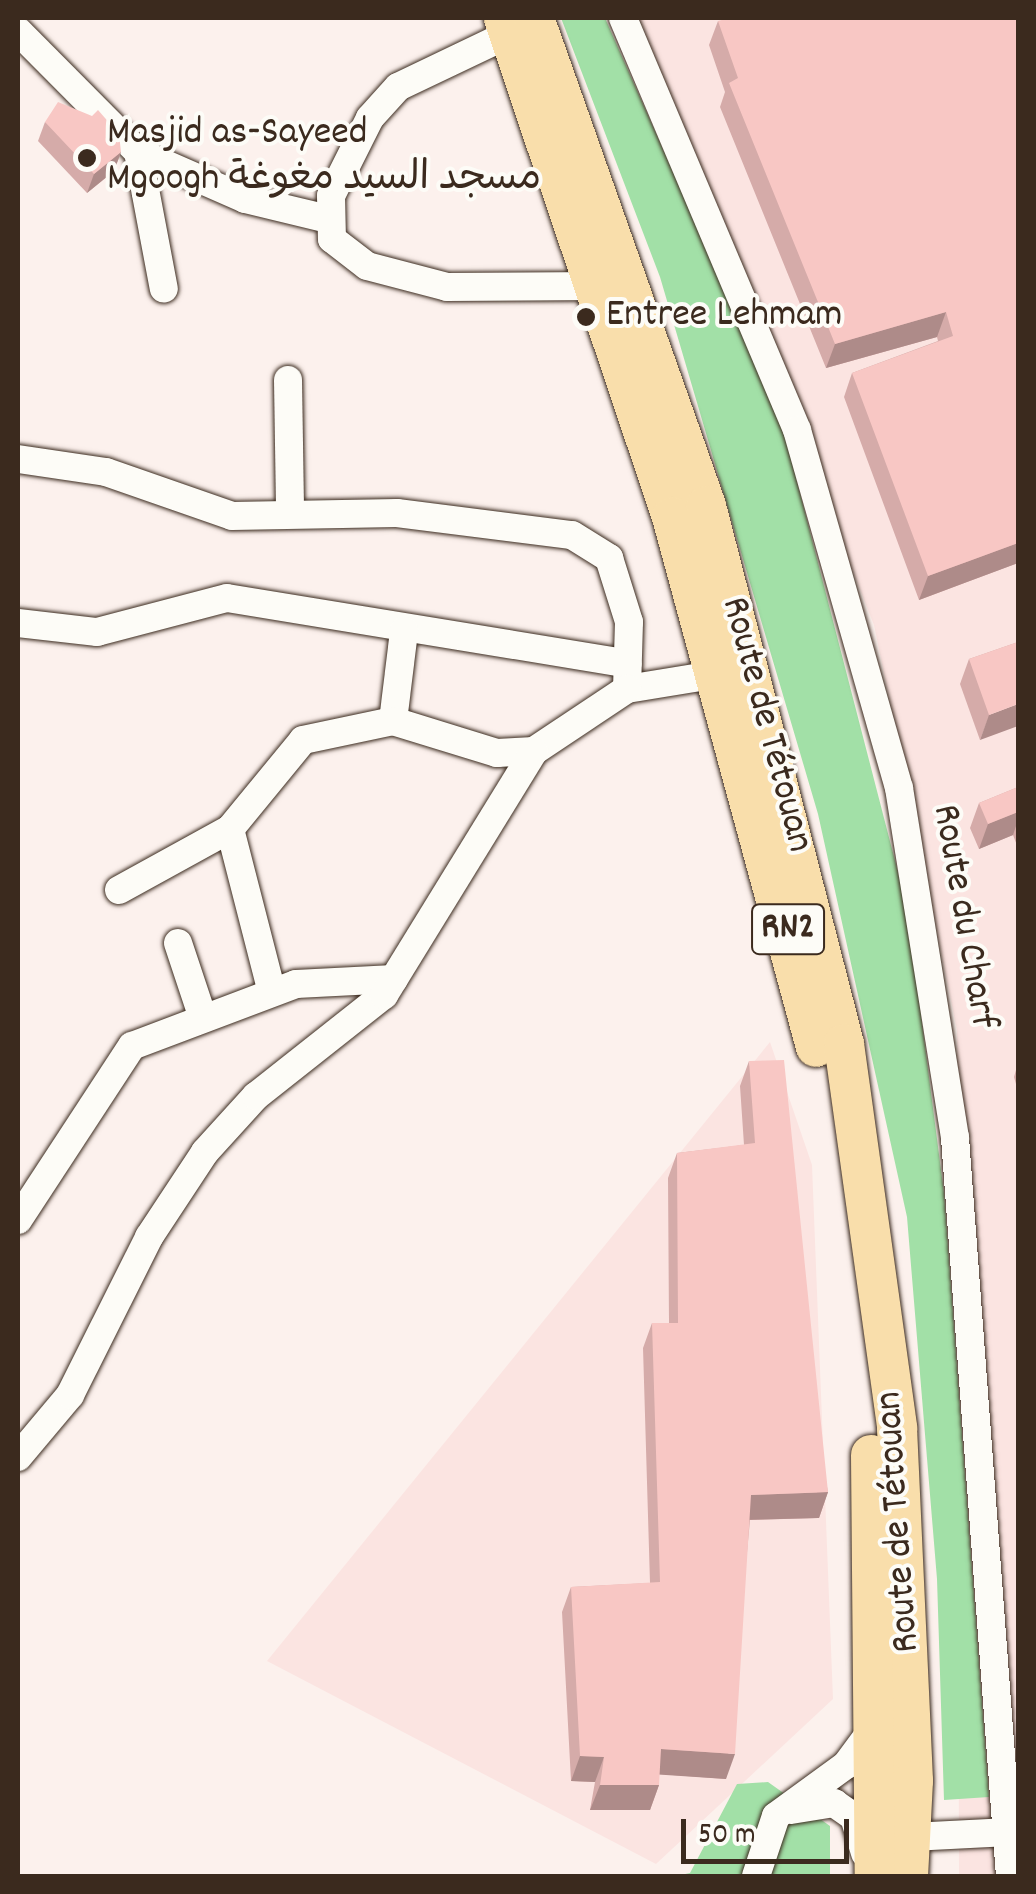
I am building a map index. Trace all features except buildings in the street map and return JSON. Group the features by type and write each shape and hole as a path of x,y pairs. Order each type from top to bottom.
{"highway":[{"name":"Route de Tétouan","path":"516,23 719,674 799,969 837,1158 873,1482 873,1876"},
{"name":"Route de Tétouan","path":"516,23 700,488 844,1044 897,1428 909,1857"}],"street":[{"name":"Route du Charf","path":"623,18 797,430 899,788 956,1138 1010,1876"},
{"path":"328,219 352,145 398,87 516,23"},
{"path":"18,31 138,152 245,199 328,219 351,258 447,286 600,286"},
{"path":"138,152 164,289"},
{"path":"288,380 290,514"},
{"path":"18,458 106,472 232,516 397,513 584,540 608,558 629,622 628,676"},
{"path":"18,623 97,632 227,598 628,676 719,674"},
{"path":"393,721 404,630"},
{"path":"18,1457 70,1395 150,1237 206,1152 394,980 534,751 628,676"},
{"path":"120,890 230,829 303,740 393,721 497,753 534,751"},
{"path":"230,829 272,992"},
{"path":"178,942 203,1018"},
{"path":"18,1220 90,1121 118,1060 203,1018 272,992 394,980"},
{"path":"756,1876 776,1816 846,1765 876,1724"},
{"path":"776,1816 815,1801 845,1809 858,1824 873,1876"},
{"path":"909,1857 1009,1832"}],"shaded area":[{"path":"633,18 1018,18 1018,1876 959,1876 957,1030 874,625"},
{"path":"770,1042 812,1165 833,1699 656,1864 267,1661"}],"green space":[{"path":"561,18 605,18 779,412 907,907 944,1193 989,1797 944,1800 937,1579 907,1217 818,814 660,277"},
{"path":"768,1782 830,1826 830,1876 676,1876 690,1873 737,1784"}],"place":[{"name":"Masjid as-Sayeed Mgoogh مسجد السيد مغوغة","path":"87,158"},
{"name":"Entree Lehmam","path":"586,317"}]}
